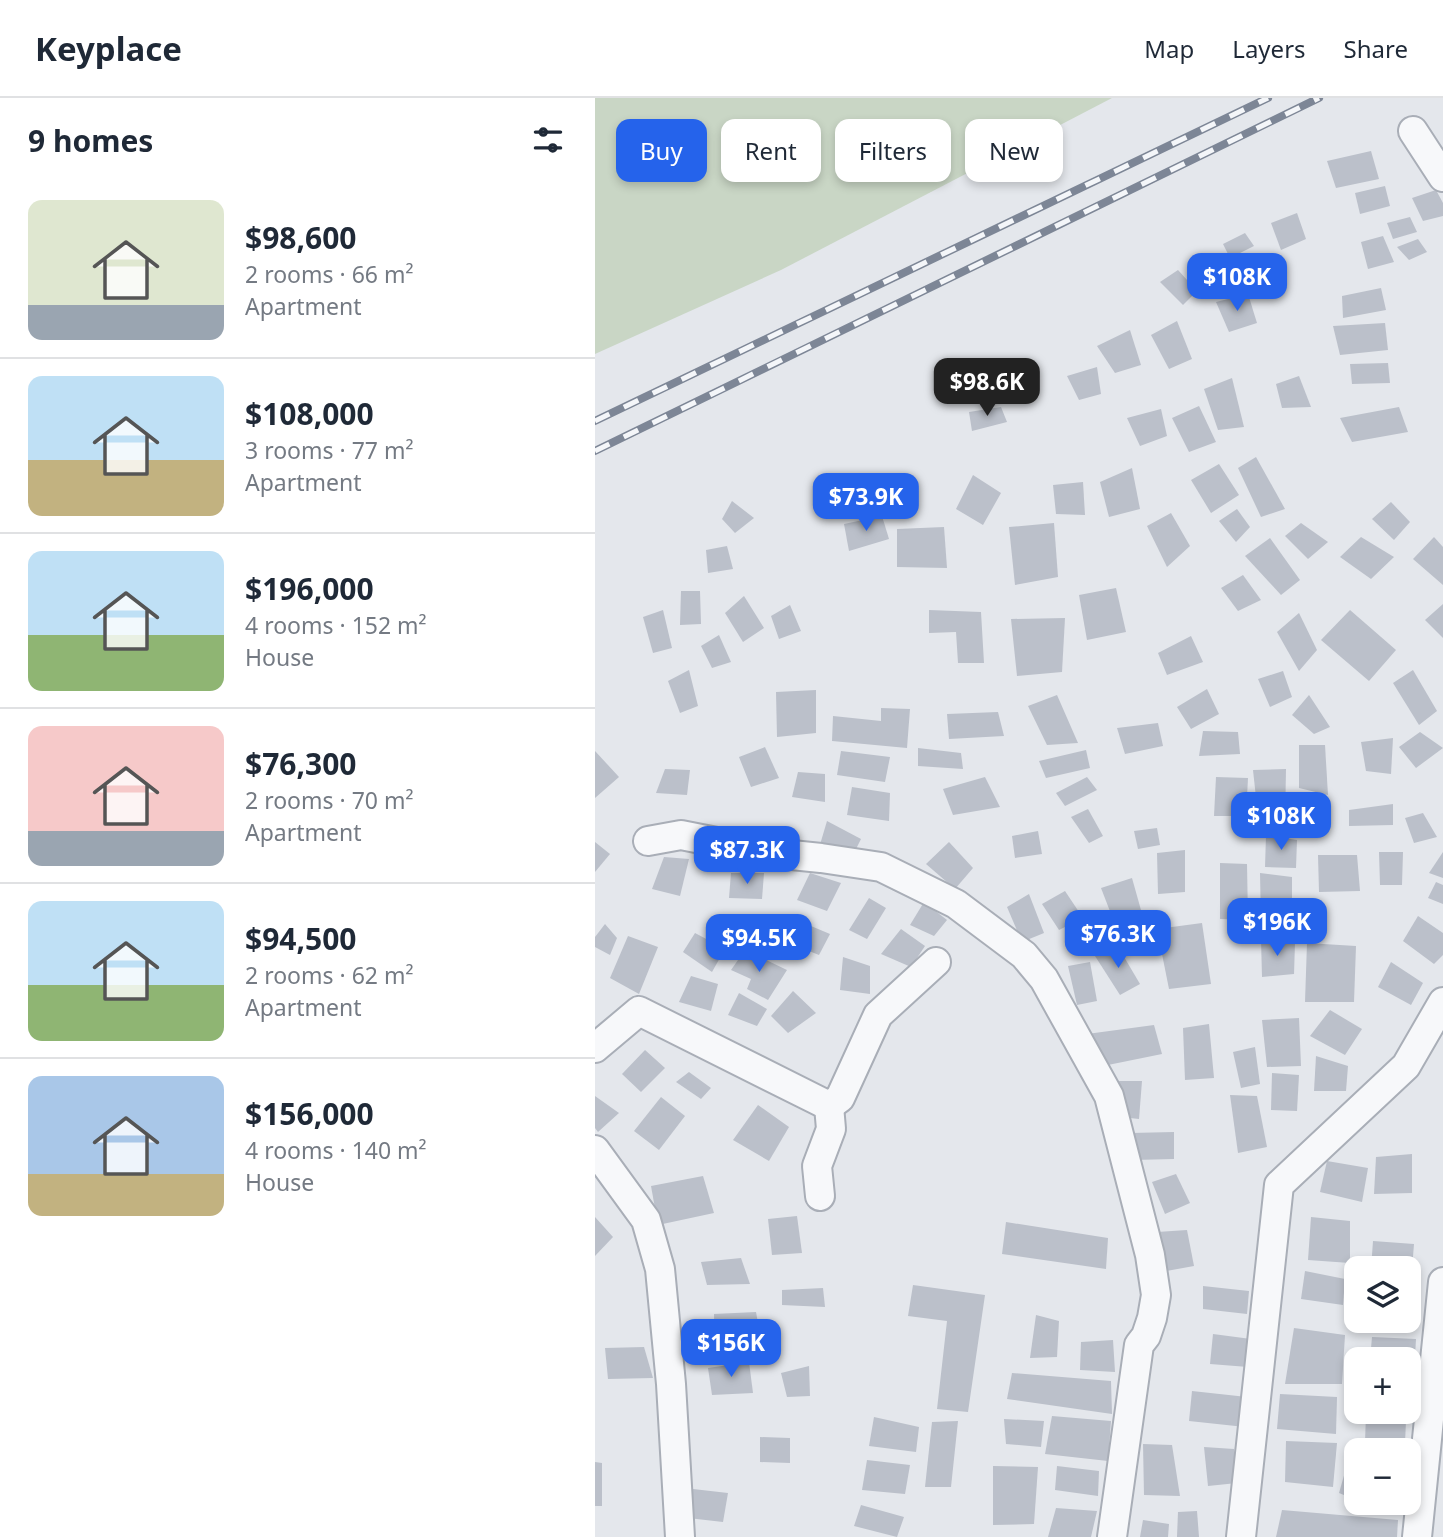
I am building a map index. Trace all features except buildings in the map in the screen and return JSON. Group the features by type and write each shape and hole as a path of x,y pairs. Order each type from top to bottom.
{"street":[{"path":"1413,131 1443,177"},
{"path":"648,841 681,835 772,853 881,867 956,904 1024,955 1044,979 1109,1096 1150,1255 1156,1295 1146,1336 1139,1345 1112,1537"},
{"path":"829,1106 840,1098 878,1015 936,961"},
{"path":"1241,1537 1279,1185 1406,1066 1443,1002"},
{"path":"595,1048 639,1011 829,1106"},
{"path":"820,1196 817,1166 831,1129 829,1106"},
{"path":"595,1150 646,1220 660,1269 671,1384 680,1537"},
{"path":"1417,1537 1443,1282"}],"green space":[{"path":"595,98 1112,98 1063,123 1063,119 965,119 965,174 951,182 951,119 835,119 835,182 950,182 781,270 595,354"}],"railway":[{"path":"595,421 1268,98"},
{"path":"595,451 1319,98"}]}
